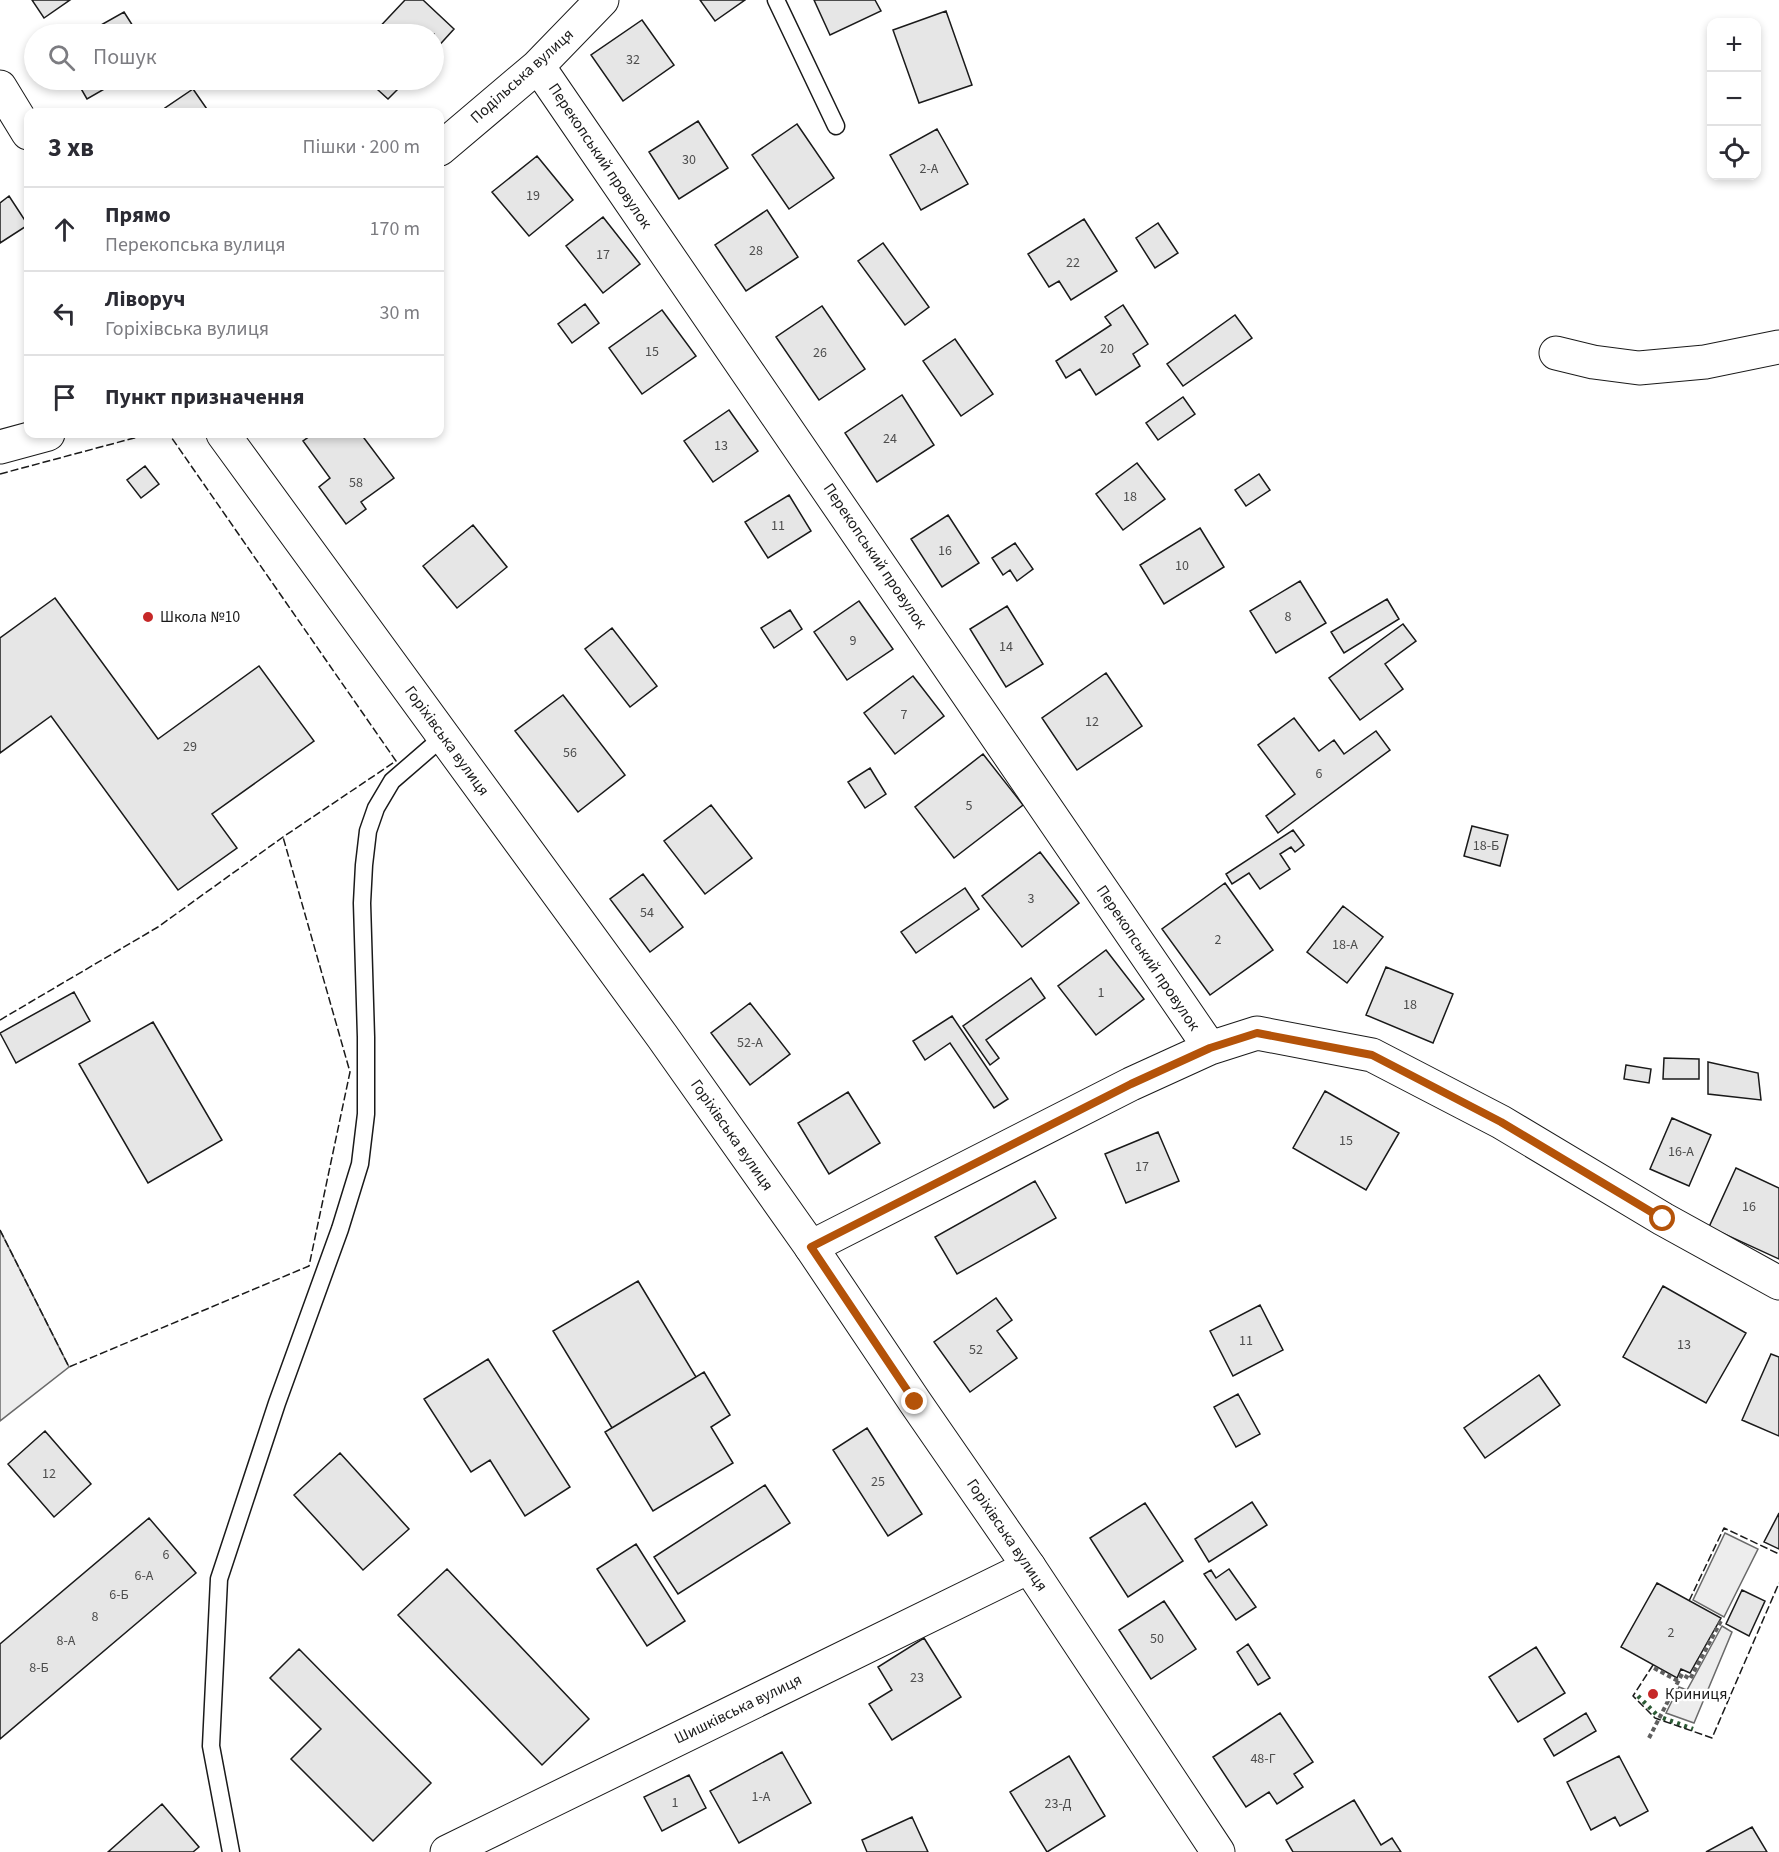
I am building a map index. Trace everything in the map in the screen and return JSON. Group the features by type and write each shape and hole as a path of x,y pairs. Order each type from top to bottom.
{"street":[{"name":"Подільська вулиця","path":"444,147 538,66 602,0"},
{"name":"Перекопський провулок","path":"538,66 1210,1048"},
{"path":"0,87 24,126"},
{"path":"1556,353 1593,362 1639,368 1705,362 1779,347"},
{"path":"0,447 33,438"},
{"name":"Горіхівська вулиця","path":"226,438 662,1036 811,1247 1029,1567 1218,1852"},
{"path":"811,1247 1131,1084 1210,1048 1257,1033 1372,1055 1501,1122 1663,1219 1779,1282"},
{"name":"Шишківська вулиця","path":"447,1852 1029,1567"}],"lane":[{"path":"776,0 836,126"},
{"path":"231,1852 211,1746 219,1579 277,1403 340,1229 360,1164 366,1114 362,903 369,831 376,808 392,781 444,736"}],"path":[{"path":"1649,1738 1682,1674 1690,1679 1721,1621"},
{"path":"1654,1668 1678,1682"}],"shaded area":[{"path":"0,1230 69,1367 0,1421"},
{"path":"1725,1533 1758,1549 1724,1617 1693,1600"},
{"path":"1722,1626 1732,1632 1694,1723 1666,1713 1679,1687 1687,1690"}],"building":[{"path":"32,0 70,0 44,18"},
{"path":"405,0 423,0 454,29 444,40 444,24 382,24"},
{"path":"700,0 745,0 715,21"},
{"path":"814,0 875,0 881,11 830,35"},
{"path":"946,11 972,85 919,103 893,30"},
{"path":"124,12 132,24 103,24"},
{"path":"642,20 674,65 623,101 591,55"},
{"path":"82,90 103,90 87,99"},
{"path":"194,90 206,108 165,108"},
{"path":"378,90 397,90 388,99"},
{"path":"698,121 728,168 679,199 649,152"},
{"path":"797,124 834,178 789,209 752,155"},
{"path":"937,129 968,184 921,210 890,155"},
{"path":"537,156 573,200 529,236 492,192"},
{"path":"9,196 24,219 24,228 0,243 0,203"},
{"path":"767,210 798,257 746,291 715,245"},
{"path":"603,217 640,264 603,293 566,246"},
{"path":"1084,219 1117,271 1071,300 1059,281 1049,287 1028,254"},
{"path":"1158,223 1178,253 1155,268 1136,238"},
{"path":"883,243 929,307 905,325 858,261"},
{"path":"585,304 599,323 572,343 558,324"},
{"path":"1123,305 1148,344 1133,354 1140,366 1096,395 1080,369 1066,378 1056,361 1111,325 1105,317"},
{"path":"822,306 865,369 819,400 776,337"},
{"path":"662,310 696,356 642,394 609,348"},
{"path":"1235,315 1252,338 1183,386 1167,364"},
{"path":"955,339 993,394 961,416 923,361"},
{"path":"902,395 934,445 877,482 845,433"},
{"path":"1183,397 1195,414 1158,440 1146,423"},
{"path":"729,410 758,451 713,482 684,441"},
{"path":"307,438 364,438 394,478 361,502 366,509 346,524 319,487 330,478 303,441"},
{"path":"1137,463 1165,499 1123,530 1096,494"},
{"path":"145,466 159,484 141,498 127,480"},
{"path":"1259,474 1270,490 1246,506 1235,490"},
{"path":"789,495 811,531 768,558 745,522"},
{"path":"948,515 979,563 942,587 911,539"},
{"path":"473,525 507,567 457,608 423,566"},
{"path":"1200,528 1224,567 1164,604 1140,565"},
{"path":"1015,543 1033,569 1017,581 1010,570 1003,575 992,558"},
{"path":"1300,581 1326,623 1276,653 1250,611"},
{"path":"55,598 158,739 259,666 314,741 212,814 237,848 178,890 51,716 0,753 0,638"},
{"path":"1387,599 1399,619 1344,653 1331,632"},
{"path":"859,601 893,649 847,680 814,632"},
{"path":"1007,606 1043,664 1006,687 970,629"},
{"path":"790,610 802,629 774,648 761,628"},
{"path":"1403,624 1416,641 1385,664 1403,689 1360,720 1329,678"},
{"path":"612,628 657,686 630,707 585,649"},
{"path":"1106,673 1142,726 1077,770 1042,718"},
{"path":"913,676 944,716 895,754 864,713"},
{"path":"563,695 625,775 578,812 515,731"},
{"path":"1294,718 1319,751 1334,740 1344,754 1376,731 1390,750 1278,833 1266,816 1295,794 1258,745"},
{"path":"983,754 1023,805 954,858 915,807"},
{"path":"870,768 886,794 865,808 848,782"},
{"path":"711,805 752,858 705,894 664,841"},
{"path":"1472,826 1508,835 1500,866 1464,856"},
{"path":"1293,830 1304,845 1295,852 1291,847 1280,854 1290,869 1260,889 1249,873 1232,884 1226,874"},
{"path":"1040,852 1079,903 1022,947 982,896"},
{"path":"643,874 683,927 650,952 610,899"},
{"path":"1225,883 1273,950 1210,995 1162,929"},
{"path":"965,888 979,909 916,953 901,932"},
{"path":"1343,906 1383,937 1347,983 1307,952"},
{"path":"1106,950 1144,999 1096,1035 1058,986"},
{"path":"1386,967 1453,994 1433,1043 1366,1015"},
{"path":"1031,978 1045,998 986,1040 999,1058 990,1065 963,1026"},
{"path":"74,992 90,1021 16,1063 0,1033"},
{"path":"750,1003 790,1054 750,1085 711,1033"},
{"path":"952,1016 1008,1099 994,1108 950,1043 925,1060 913,1041"},
{"path":"153,1022 222,1140 148,1183 79,1064"},
{"path":"1664,1058 1699,1059 1699,1079 1663,1079"},
{"path":"1708,1062 1758,1073 1761,1100 1708,1094"},
{"path":"1626,1065 1651,1069 1649,1083 1624,1079"},
{"path":"1325,1091 1399,1133 1366,1190 1293,1148"},
{"path":"848,1092 880,1143 829,1174 798,1123"},
{"path":"1672,1118 1711,1135 1689,1186 1650,1169"},
{"path":"1158,1132 1179,1181 1126,1203 1105,1154"},
{"path":"1736,1168 1779,1188 1779,1259 1709,1227"},
{"path":"1035,1181 1056,1218 957,1274 935,1237"},
{"path":"638,1281 696,1377 612,1428 553,1331"},
{"path":"1663,1286 1746,1333 1706,1403 1623,1357"},
{"path":"996,1298 1012,1320 997,1331 1017,1358 970,1392 934,1342"},
{"path":"1260,1305 1283,1350 1233,1376 1210,1331"},
{"path":"1771,1354 1779,1357 1779,1436 1742,1420"},
{"path":"488,1359 570,1487 525,1516 490,1460 471,1472 424,1399"},
{"path":"704,1372 730,1415 711,1427 733,1463 653,1511 605,1432"},
{"path":"1539,1375 1560,1405 1485,1458 1464,1428"},
{"path":"1238,1394 1260,1434 1236,1447 1214,1407"},
{"path":"867,1428 922,1514 888,1536 833,1450"},
{"path":"45,1431 91,1484 54,1517 8,1464"},
{"path":"340,1453 409,1529 363,1570 294,1495"},
{"path":"765,1485 790,1523 678,1594 654,1557"},
{"path":"1252,1502 1267,1525 1209,1562 1195,1539"},
{"path":"1145,1503 1183,1561 1128,1597 1090,1538"},
{"path":"1779,1513 1779,1549 1764,1542"},
{"path":"149,1518 196,1573 0,1739 0,1644"},
{"path":"636,1544 685,1621 647,1646 597,1569"},
{"path":"447,1569 589,1719 542,1765 398,1615"},
{"path":"1229,1569 1256,1607 1236,1620 1204,1574 1211,1570 1216,1578"},
{"path":"1657,1583 1721,1618 1690,1673 1681,1669 1677,1678 1621,1647"},
{"path":"1742,1590 1765,1601 1749,1636 1726,1624"},
{"path":"1164,1601 1196,1649 1151,1679 1119,1630"},
{"path":"924,1638 961,1697 892,1740 869,1704 892,1690 878,1667"},
{"path":"1248,1644 1270,1678 1258,1685 1237,1652"},
{"path":"1536,1647 1565,1693 1518,1722 1489,1677"},
{"path":"299,1649 431,1783 373,1841 291,1759 321,1729 270,1678"},
{"path":"1280,1713 1313,1762 1294,1774 1303,1787 1277,1804 1269,1792 1246,1807 1213,1757"},
{"path":"1586,1713 1596,1731 1554,1756 1544,1739"},
{"path":"782,1752 811,1803 739,1843 710,1791"},
{"path":"1069,1756 1105,1816 1047,1852 1010,1792"},
{"path":"1619,1756 1648,1811 1620,1826 1615,1817 1591,1830 1567,1782"},
{"path":"689,1775 706,1808 662,1831 644,1797"},
{"path":"1354,1800 1381,1845 1392,1838 1401,1852 1293,1852 1286,1840"},
{"path":"162,1804 199,1847 193,1852 108,1852"},
{"path":"912,1817 928,1852 867,1852 862,1840"},
{"path":"1752,1827 1767,1852 1706,1852"}],"hedge":[{"path":"1638,1696 1656,1714"},
{"path":"1663,1718 1693,1729"}],"fence":[{"path":"0,474 134,438"},
{"path":"0,1020 158,927 283,837 396,761 172,438"},
{"path":"0,1230 69,1367 309,1266 350,1072 283,837"},
{"path":"1689,1601 1724,1528 1779,1554"},
{"path":"1653,1665 1633,1696 1655,1718 1712,1738 1779,1583"}],"place":[{"name":"Школа №10","path":"148,617"},
{"name":"Криниця","path":"1653,1694"}],"route":[{"path":"915,1402 811,1247 1131,1084 1210,1048 1257,1033 1372,1055 1501,1122 1663,1219"}]}
